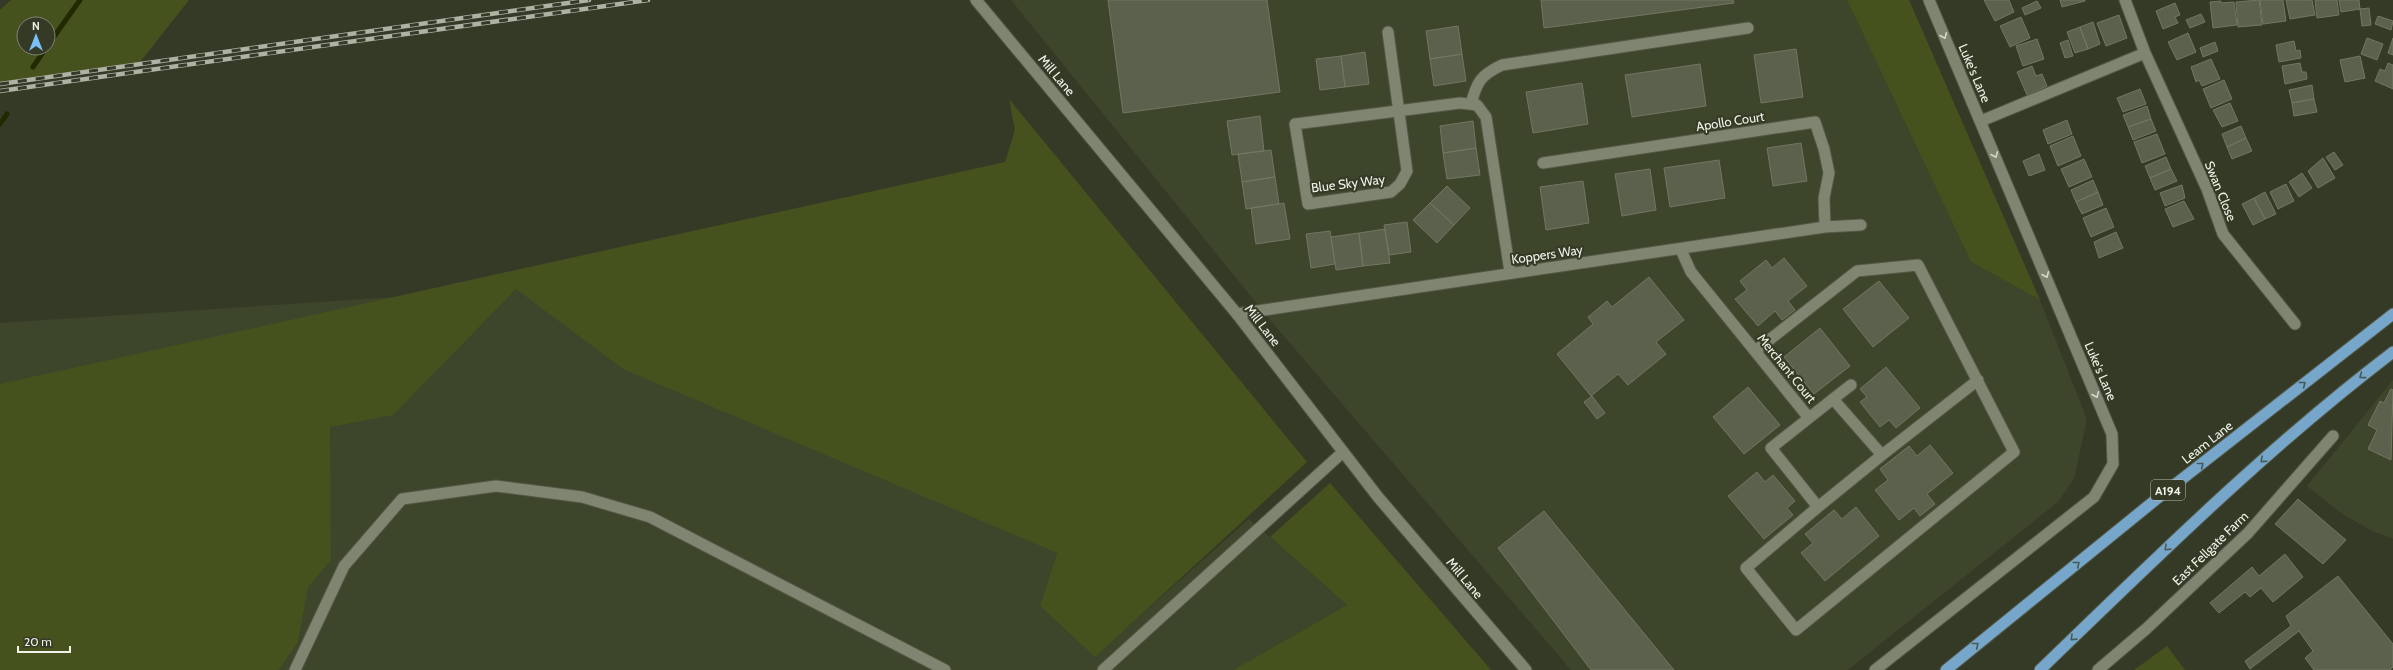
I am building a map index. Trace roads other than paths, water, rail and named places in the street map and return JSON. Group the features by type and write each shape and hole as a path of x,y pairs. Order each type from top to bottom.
{"highway":[{"name":"Leam Lane","path":"1946,670 2159,497 2393,314"},
{"path":"2040,670 2196,521 2332,399 2393,352"}],"street":[{"name":"Mill Lane","path":"976,0 1237,314 1378,497 1526,670"},
{"name":"Luke's Lane","path":"1875,670 2094,497 2113,464 2112,434 1929,0"},
{"name":"Swan Close","path":"2125,0 2145,53 2207,189 2223,234 2296,324"},
{"path":"1510,272 1486,116 1477,105 1471,104 1476,86 1485,73 1502,65 1748,28"},
{"path":"1388,32 1398,111"},
{"path":"1981,121 2145,53"},
{"name":"Blue Sky Way","path":"1398,111 1407,171 1400,184 1391,192 1308,204 1295,124 1460,103 1471,104"},
{"name":"Apollo Court","path":"1543,163 1815,122 1824,149 1829,173 1824,198 1825,227"},
{"name":"Koppers Way","path":"1237,314 1510,272 1681,250 1825,227 1861,224"},
{"name":"Merchant Court","path":"1681,250 1691,272 1809,418 1833,399 1882,455"},
{"path":"1755,351 1857,271 1918,265 1978,380 2014,452 1796,630 1746,568 1882,455 1978,380"},
{"path":"1833,399 1851,384"},
{"path":"1809,418 1771,448 1818,507"},
{"name":"East Fellgate Farm","path":"2098,670 2146,629 2248,533 2333,436"},
{"path":"1103,670 1343,452"},
{"path":"295,670 344,566 402,499 496,486 582,497 650,517 945,670"}],"waterway":[{"path":"56,34 80,0"},
{"path":"33,67 41,56"},
{"path":"0,124 7,114"}],"railway":[{"path":"0,84 589,0"},
{"path":"0,91 648,0"}]}
